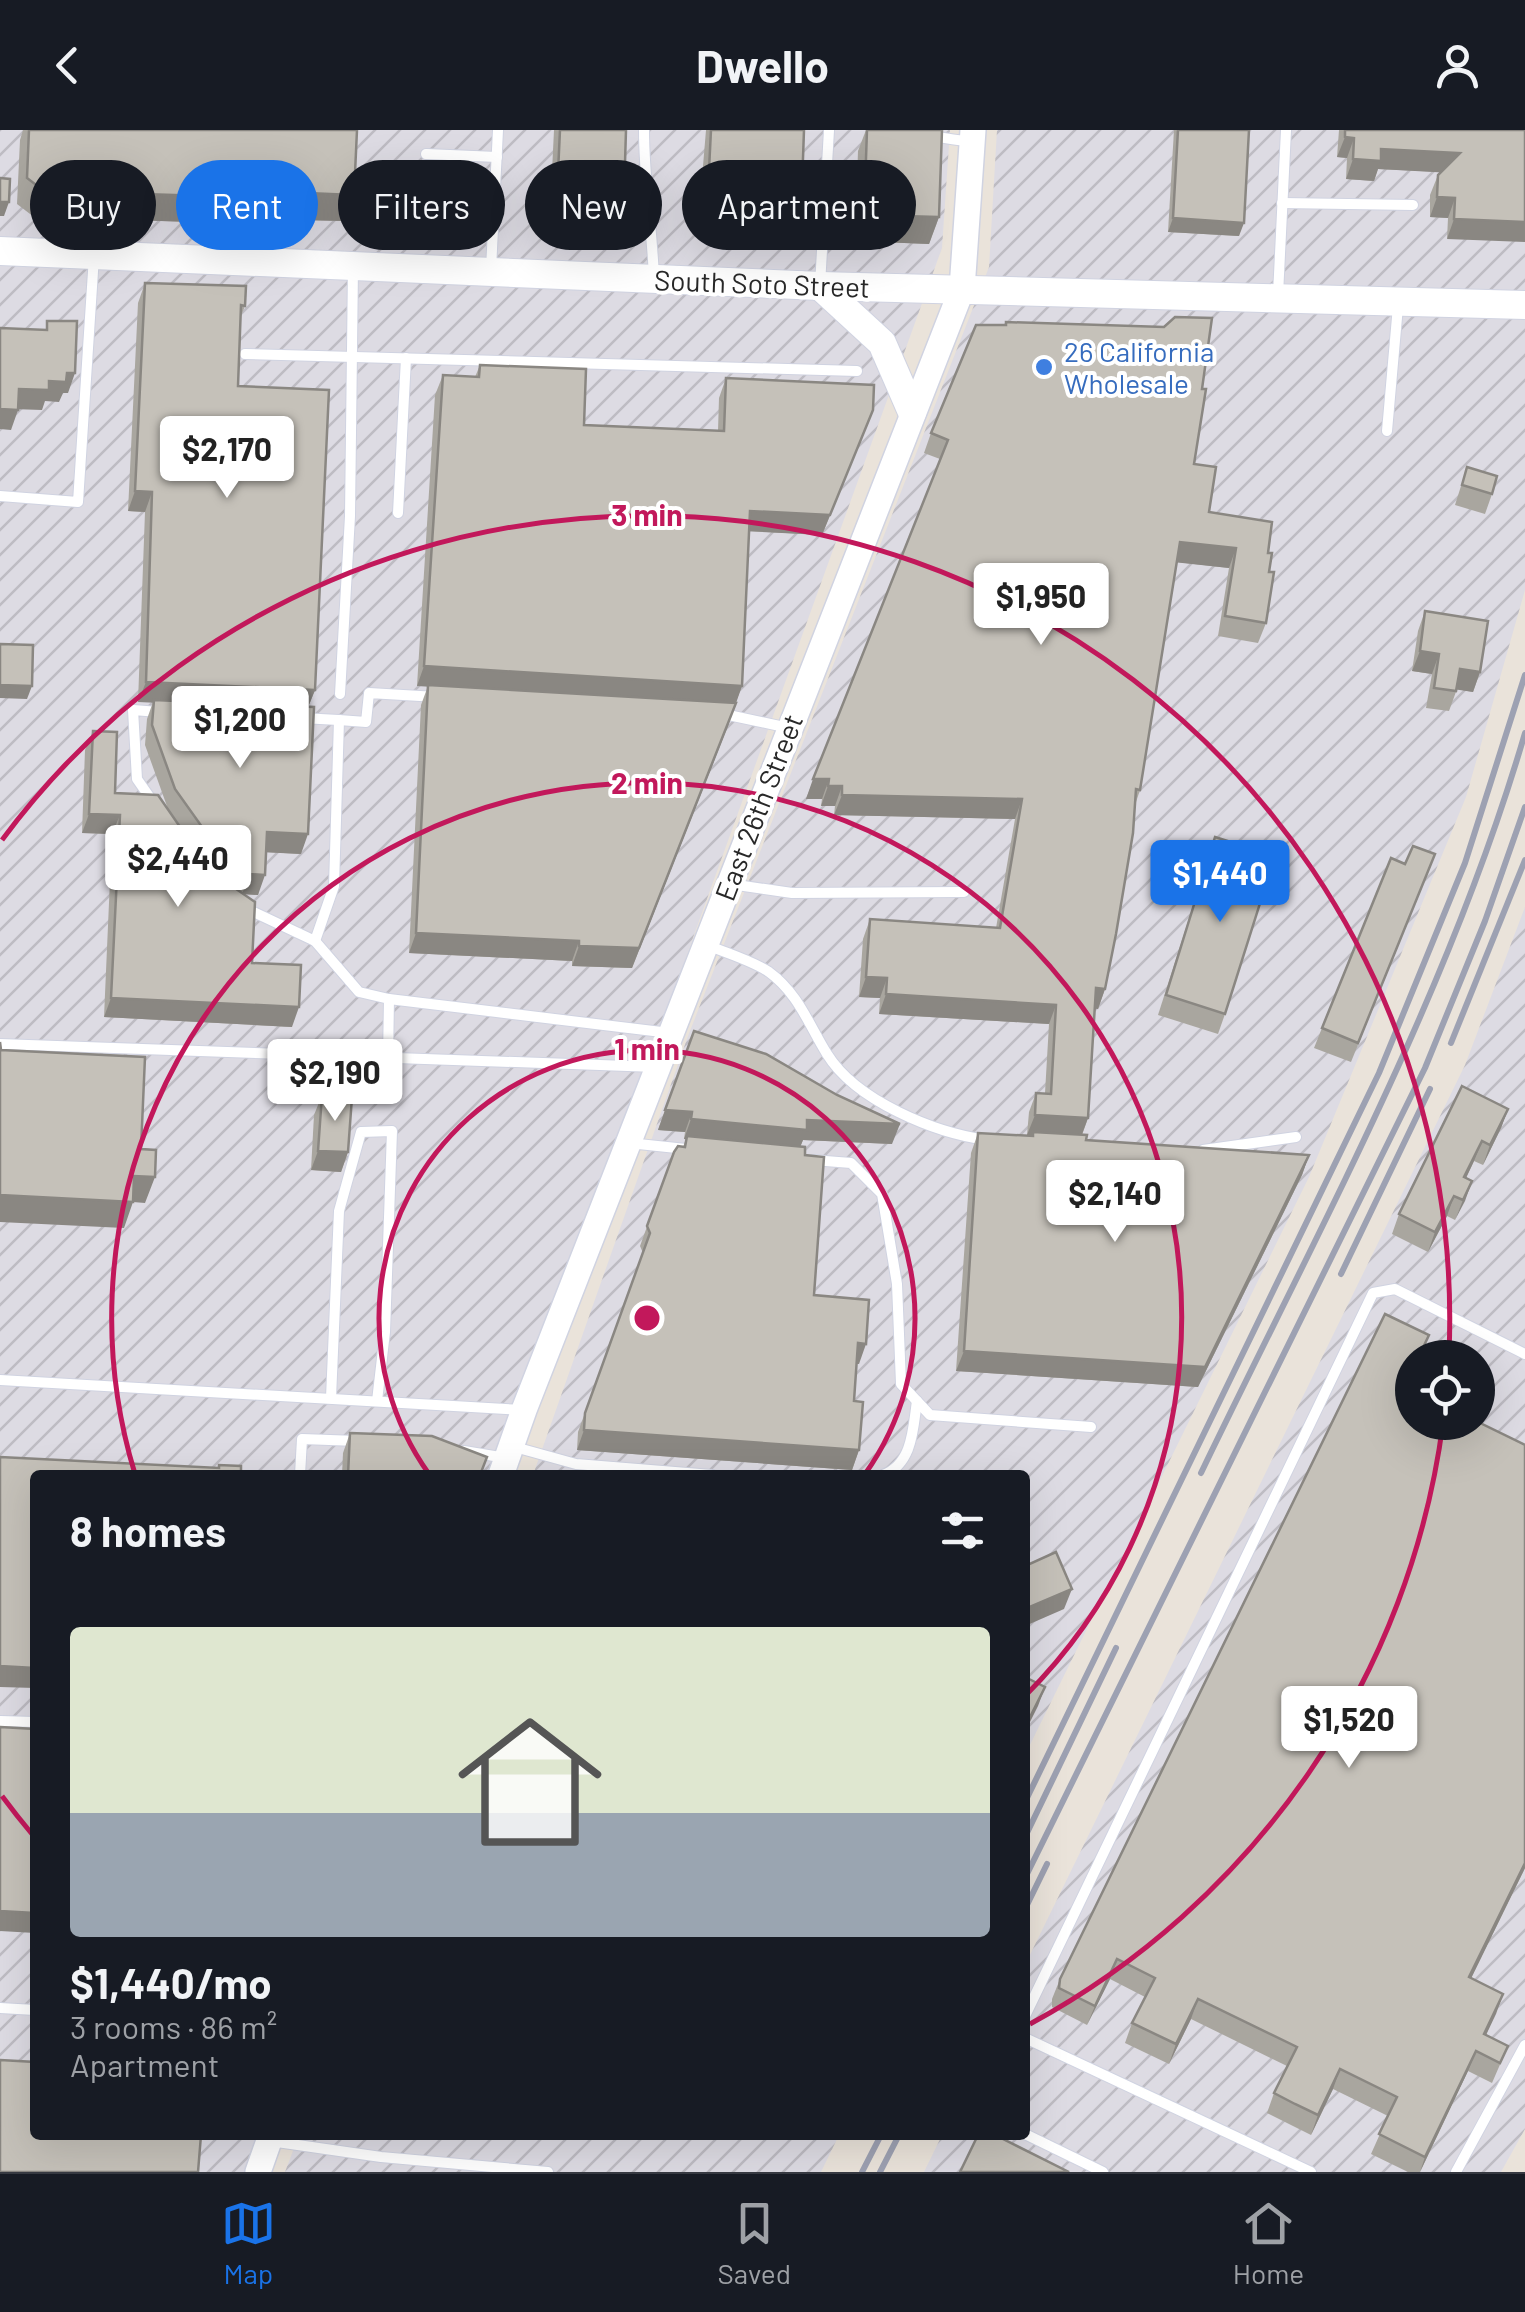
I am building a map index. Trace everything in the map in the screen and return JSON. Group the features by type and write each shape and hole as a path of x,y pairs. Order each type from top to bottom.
{"main road":[{"name":"South Soto Street","path":"0,251 820,286 1525,305"},
{"path":"820,286 882,343 912,412"}],"street":[{"name":"East 26th Street","path":"506,1460 962,289 973,136"},
{"path":"258,2172 269,2140"}],"lane":[{"path":"491,272 498,130"},
{"path":"644,130 644,177 654,278"},
{"path":"820,286 829,130"},
{"path":"905,130 944,140 973,136"},
{"path":"1278,296 1286,130"},
{"path":"426,154 496,157"},
{"path":"1282,203 1413,206"},
{"path":"0,496 78,502 94,255"},
{"path":"340,694 350,516 353,266"},
{"path":"1387,431 1398,300"},
{"path":"245,354 857,370"},
{"path":"398,513 406,358"},
{"path":"283,718 366,722 369,693 446,698"},
{"path":"158,808 138,779 133,710 170,712"},
{"path":"713,713 789,728"},
{"path":"315,942 334,886 339,720"},
{"path":"729,884 792,893 964,892"},
{"path":"238,902 252,914 315,942 359,992 389,999 670,1033"},
{"path":"705,944 768,971 794,996 829,1058 861,1088 904,1117 962,1137 1000,1142"},
{"path":"388,1058 389,999"},
{"path":"0,1044 657,1067"},
{"path":"330,1398 338,1211 362,1132 379,1130 392,1131 385,1332 377,1401"},
{"path":"1191,1152 1296,1137"},
{"path":"628,1143 697,1150"},
{"path":"793,1158 850,1163 882,1194 897,1284 901,1384 930,1414 1091,1428"},
{"path":"1030,2006 1373,1292 1395,1289 1525,1354"},
{"path":"0,1380 524,1410"},
{"path":"894,1470 910,1448 917,1401"},
{"path":"300,1470 302,1438 375,1442"},
{"path":"449,1448 506,1460 650,1470"},
{"path":"0,1721 30,1722"},
{"path":"0,2008 30,2010"},
{"path":"1030,2040 1312,2172"},
{"path":"1456,2172 1525,2045"},
{"path":"1030,2136 1103,2172"},
{"path":"282,2140 380,2156 548,2172"}],"shaded area":[{"path":"0,130 950,130 942,248 501,1470 30,1470 30,2140 260,2140 249,2172 0,2172"},
{"path":"997,130 1525,130 1525,590 1466,797 1309,1177 1030,1745 1030,1470 535,1470 688,1036 989,267"},
{"path":"1525,907 1525,2129 1501,2172 924,2172 940,2140 1030,2140 1030,1955 1465,1065"},
{"path":"297,2140 837,2140 821,2172 285,2172"}],"building":[{"path":"29,130 357,130 356,160 338,160 338,194 318,193 318,160 176,160 176,195 156,194 156,160 30,160 30,180"},
{"path":"560,130 626,130 625,160 559,160"},
{"path":"711,130 804,130 803,160 710,160"},
{"path":"867,130 942,130 939,217 916,216 916,160 866,160"},
{"path":"1178,130 1249,130 1244,223 1173,218"},
{"path":"1345,130 1525,130 1525,222 1454,219 1455,198 1437,197 1438,175 1460,153 1381,149 1381,161 1353,159 1354,138 1345,137"},
{"path":"0,178 10,179 9,202 0,202"},
{"path":"145,283 246,286 245,306 241,305 238,386 329,390 315,690 146,682 152,492 135,491"},
{"path":"1175,317 1212,318 1194,464 1216,467 1209,512 1272,522 1268,553 1272,553 1269,572 1274,572 1266,623 1225,616 1236,548 1180,542 1140,790 1136,789 1133,833 1116,934 1105,989 1096,988 1088,1118 1035,1115 1036,1093 1051,1094 1056,1005 886,994 887,978 866,977 870,919 1000,928 1022,799 842,795 842,786 828,786 829,779 813,779 948,440 931,433 976,325 1006,322 1164,327"},
{"path":"47,321 77,321 75,373 67,373 66,382 49,381 49,390 19,389 18,410 0,409 0,328 47,330"},
{"path":"480,365 586,369 584,425 724,431 726,378 874,385 873,410 830,515 750,511 742,686 424,666 443,375 479,377"},
{"path":"1467,467 1497,476 1492,494 1462,485"},
{"path":"1425,611 1488,621 1480,672 1460,669 1456,691 1434,688 1439,654 1420,651"},
{"path":"0,644 33,645 32,686 0,685"},
{"path":"428,685 736,703 639,948 416,933"},
{"path":"154,700 314,707 308,834 267,832 265,875 250,874 212,841 175,789 152,725"},
{"path":"93,731 117,732 115,793 158,795 198,853 221,873 213,873 255,902 252,963 301,965 299,1007 111,998 120,815 89,814"},
{"path":"1215,837 1275,856 1225,1014 1166,995"},
{"path":"1413,846 1435,854 1358,1043 1322,1028 1391,858 1405,864"},
{"path":"694,1031 766,1054 837,1095 900,1124 807,1120 807,1130 691,1119 692,1112 665,1110"},
{"path":"0,1042 1,1050 145,1057 141,1149 156,1150 155,1177 134,1176 133,1202 0,1195"},
{"path":"1462,1086 1508,1109 1490,1145 1482,1141 1464,1177 1472,1181 1463,1200 1454,1196 1435,1232 1399,1214"},
{"path":"322,1095 352,1097 348,1152 318,1151"},
{"path":"1033,1132 1087,1135 1086,1140 1309,1155 1205,1367 964,1351 978,1133 1033,1136"},
{"path":"687,1136 805,1147 805,1155 824,1157 814,1295 869,1300 866,1344 858,1343 854,1401 863,1402 859,1450 584,1430 585,1413 650,1233 647,1226 674,1152 678,1146 685,1147"},
{"path":"1385,1314 1429,1335 1427,1340 1395,1340 1395,1440 1495,1440 1495,1430 1525,1445 1525,1863 1469,1977 1503,1994 1484,2034 1508,2046 1500,2063 1476,2051 1425,2157 1379,2134 1397,2097 1340,2069 1318,2115 1274,2093 1297,2047 1198,1999 1176,2044 1132,2023 1155,1978 1117,1959 1095,2006 1059,1988 1060,1979"},
{"path":"350,1433 432,1436 487,1457 482,1470 348,1470"},
{"path":"0,1457 241,1466 241,1470 30,1470 30,1668 0,1666"},
{"path":"1056,1552 1072,1589 1030,1607 1030,1564"},
{"path":"1030,1680 1045,1687 1030,1717"},
{"path":"0,1727 30,1729 30,1913 0,1911"},
{"path":"0,2060 30,2062 30,2140 201,2140 198,2172 0,2172"},
{"path":"976,2140 1005,2140 1069,2172 960,2172"}],"railway":[{"path":"1030,1792 1379,1073 1465,863 1525,675"},
{"path":"1201,1473 1335,1201 1420,1017 1459,924 1525,733"},
{"path":"1030,1868 1425,1068 1485,921 1525,807"},
{"path":"1451,1043 1525,860"},
{"path":"1341,1274 1430,1089"},
{"path":"1030,1827 1116,1648"},
{"path":"1030,1899 1047,1864"},
{"path":"862,2172 878,2140"},
{"path":"880,2172 896,2140"}],"place":[{"name":"26 California Wholesale","path":"1044,367"}]}
